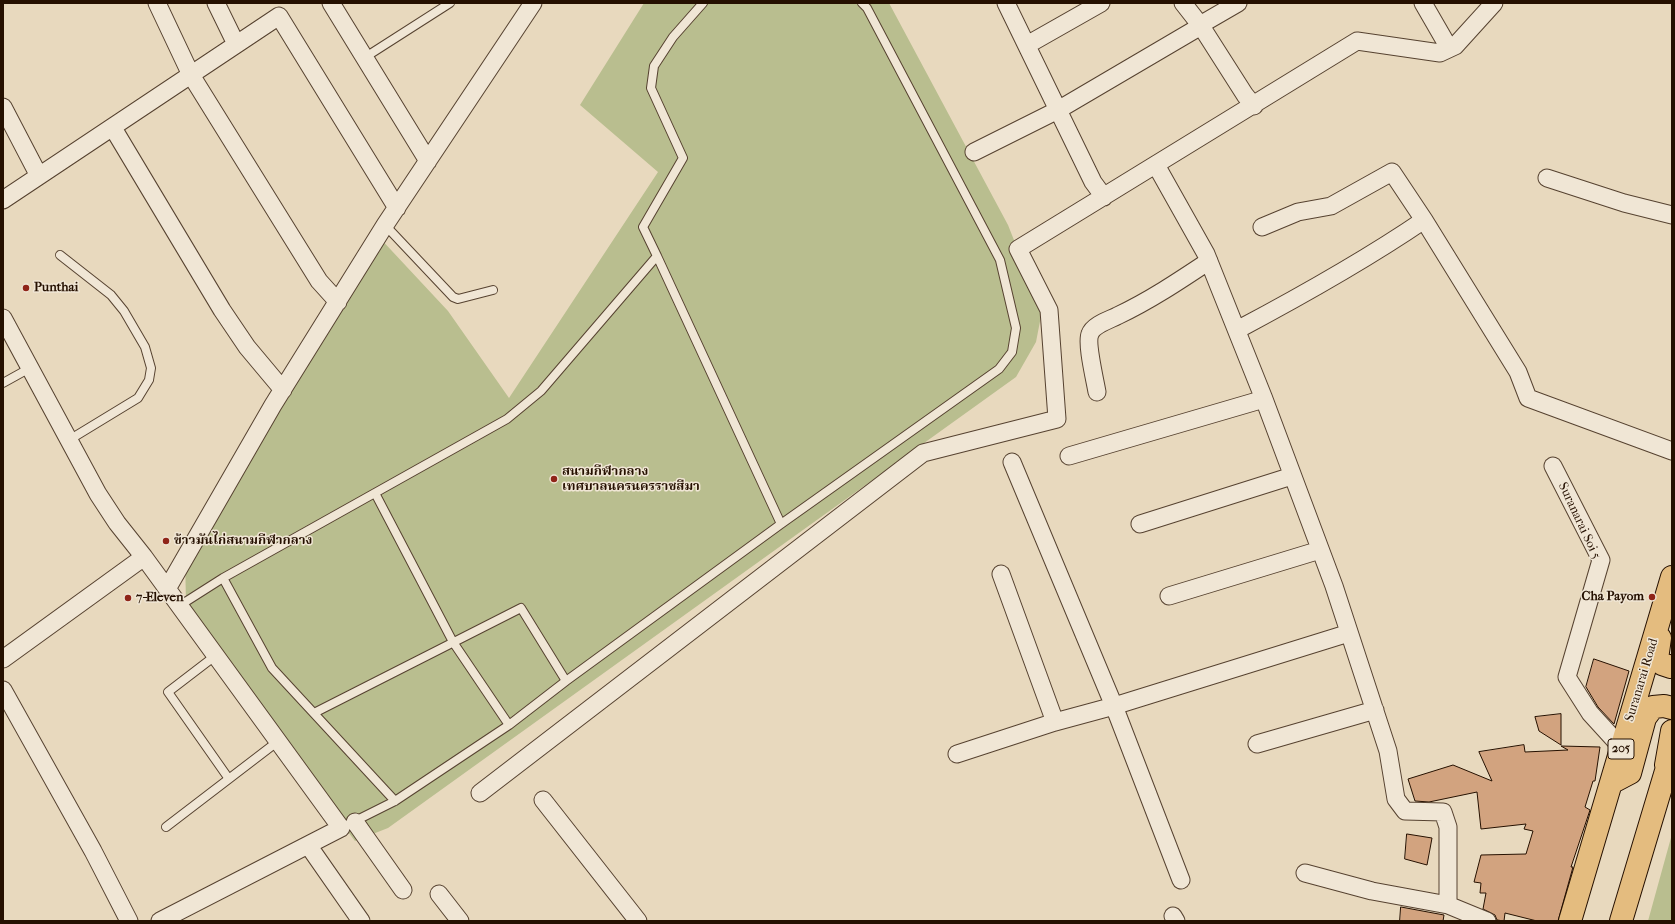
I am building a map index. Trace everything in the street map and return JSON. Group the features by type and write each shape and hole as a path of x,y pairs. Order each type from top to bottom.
{"main road":[{"name":"Suranarai Road","path":"1570,921 1672,577"},
{"path":"1666,598 1657,659 1662,664 1670,667 1672,666"},
{"path":"1611,783 1630,773 1645,718 1653,707 1664,706 1672,708"},
{"path":"1662,783 1672,731"},
{"path":"1621,921 1672,751"}],"street":[{"path":"157,3 191,75 319,281 338,302"},
{"path":"216,3 236,44"},
{"path":"331,3 428,161"},
{"path":"167,589 283,390 385,225 533,3"},
{"path":"1006,3 1094,182 1104,197"},
{"path":"1027,45 1101,3"},
{"path":"1183,3 1201,25 1245,95 1254,106"},
{"path":"974,152 1058,110 1238,3"},
{"path":"1423,3 1449,48"},
{"path":"480,793 924,452 1057,419 1049,310 1018,249 1254,106 1357,41 1440,53 1455,46 1494,3"},
{"path":"3,200 279,16 397,208"},
{"path":"3,107 39,176"},
{"path":"113,128 222,310 247,347 283,390"},
{"path":"1156,165 1209,261 1264,399 1320,550 1388,751 1396,799 1405,811 1443,812 1448,827 1448,905"},
{"path":"1262,227 1298,212 1331,206 1392,172 1424,220 1518,372 1528,398 1672,451"},
{"path":"1547,178 1624,203 1672,214"},
{"path":"1237,330 1320,285 1390,244 1424,220"},
{"path":"1097,392 1090,350 1089,336 1092,331 1102,323 1138,306 1209,261"},
{"path":"3,318 98,494 117,523 144,557 277,742 403,890"},
{"path":"1069,456 1264,399"},
{"path":"1012,462 1114,706 1181,880"},
{"name":"Suranarai Soi 5","path":"1552,466 1601,560 1567,677 1590,713 1621,746"},
{"path":"1140,524 1292,476"},
{"path":"1169,596 1320,550"},
{"path":"3,659 144,557"},
{"path":"1001,574 1055,722"},
{"path":"957,754 1055,722 1114,706 1349,633"},
{"path":"3,690 9,714 93,851 129,921"},
{"path":"1257,744 1374,710"},
{"path":"543,800 638,921"},
{"path":"160,921 348,825"},
{"path":"308,846 361,921"},
{"path":"1305,873 1372,891 1448,905 1487,921"},
{"path":"439,894 460,921"}],"lane":[{"path":"364,58 450,3"},
{"path":"703,3 673,37 654,66 651,88 684,158 643,227 781,524"},
{"path":"348,825 395,801 509,725 566,681 781,524 999,369 1012,352 1016,328 1000,260 867,8 862,3"},
{"path":"385,225 453,297 458,299 493,290"},
{"path":"60,255 111,295 124,311 145,347 151,368 149,380 138,398 69,440"},
{"path":"179,606 223,578 507,419 541,392 656,256"},
{"path":"3,383 30,368"},
{"path":"375,493 453,642 509,725"},
{"path":"223,578 272,668 395,801"},
{"path":"314,713 521,608 566,681"},
{"path":"215,656 168,692 229,779"},
{"path":"166,827 277,742"}],"green space":[{"name":"สนามกีฬากลาง เทศบาลนครนครราชสีมา","path":"644,3 889,3 1008,225 1042,311 1036,342 1016,377 388,828 355,841 248,701 186,602 185,559 378,236 448,311 509,398 658,172 580,105"},
{"path":"1672,834 1672,921 1648,921"}],"building":[{"path":"1594,659 1629,671 1614,724 1598,707 1586,687"},
{"path":"1561,714 1561,745 1539,731 1535,717"},
{"path":"1524,745 1525,752 1568,750 1561,746 1600,747 1595,781 1593,781 1585,807 1590,810 1571,867 1573,867 1558,921 1537,921 1505,913 1504,921 1497,920 1495,915 1483,909 1486,893 1480,893 1481,883 1474,882 1481,855 1526,854 1533,831 1524,829 1526,824 1481,829 1477,792 1429,802 1415,801 1408,779 1453,765 1492,781 1479,752"},
{"path":"1407,834 1432,838 1427,865 1405,859"},
{"path":"1401,907 1444,915 1443,921 1400,921"}],"place":[{"name":"Punthai","path":"26,288"},
{"name":"สนามกีฬากลาง เทศบาลนครนครราชสีมา","path":"554,479"},
{"name":"ข้าวมันไก่สนามกีฬากลาง","path":"166,541"},
{"name":"Cha Payom","path":"1652,597"},
{"name":"7-Eleven","path":"128,598"}]}
